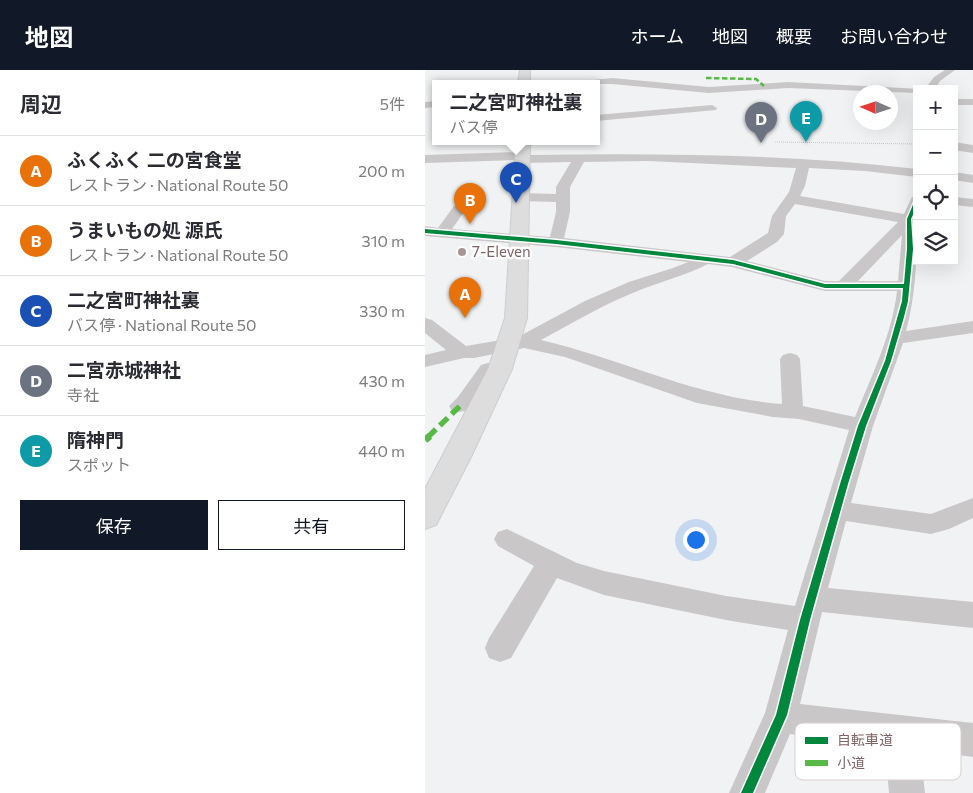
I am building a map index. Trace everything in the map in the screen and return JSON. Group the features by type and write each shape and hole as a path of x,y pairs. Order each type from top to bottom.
{"highway":[{"path":"425,517 501,368 516,344 518,240 523,152"}],"street":[{"path":"945,70 951,70"},
{"path":"933,85 951,70"},
{"path":"816,76 822,80 853,86"},
{"path":"585,80 590,77 612,82 709,90 780,85 853,87"},
{"path":"898,89 913,90"},
{"path":"600,118 713,109 703,97 709,90"},
{"path":"958,102 973,102"},
{"path":"958,145 973,136"},
{"path":"958,146 973,149"},
{"path":"556,242 563,212 563,187 581,157 591,147"},
{"path":"425,159 523,152 581,157 649,157 865,167 913,173"},
{"path":"733,262 773,239 776,234 775,223 779,214 797,190 803,164"},
{"path":"958,177 973,179"},
{"path":"521,197 562,198"},
{"path":"791,199 909,219"},
{"path":"958,202 973,204"},
{"path":"442,233 459,209"},
{"path":"845,286 909,219 913,210"},
{"path":"747,793 781,715 836,510 862,426 888,360 905,301 910,249 909,219"},
{"path":"425,232 556,242 733,262 825,286 906,286"},
{"path":"516,344 591,305 635,286 679,272 707,259"},
{"path":"425,324 458,350 464,352"},
{"path":"893,339 973,327"},
{"path":"425,361 464,352 516,344 571,353 697,396 862,426"},
{"path":"790,359 793,412"},
{"path":"460,406 466,402 488,370 501,368"},
{"path":"836,510 931,524 940,522 973,507"},
{"path":"507,539 551,563 585,577 627,588 726,608 809,608 823,600 973,615"},
{"path":"500,648 551,563"},
{"path":"781,715 793,719 826,723"},
{"path":"906,780 907,793"}],"path":[{"path":"775,142 913,144"}],"marked path":[{"path":"706,78 756,79 764,86"},
{"path":"425,440 460,406"}],"cycle path":[{"path":"747,793 781,715 805,620 844,484 862,426 888,361 901,317 905,301 910,249 909,219 913,210"},
{"path":"425,231 556,242 733,262 825,286 906,286"}],"place":[{"name":"隋神門","path":"806,142"},
{"name":"二宮赤城神社","path":"761,143"},
{"name":"二之宮町神社裏","path":"516,203"},
{"name":"うまいもの処 源氏","path":"470,224"},
{"name":"7-Eleven","path":"462,252"},
{"name":"ふくふく 二の宮食堂","path":"465,318"}]}
